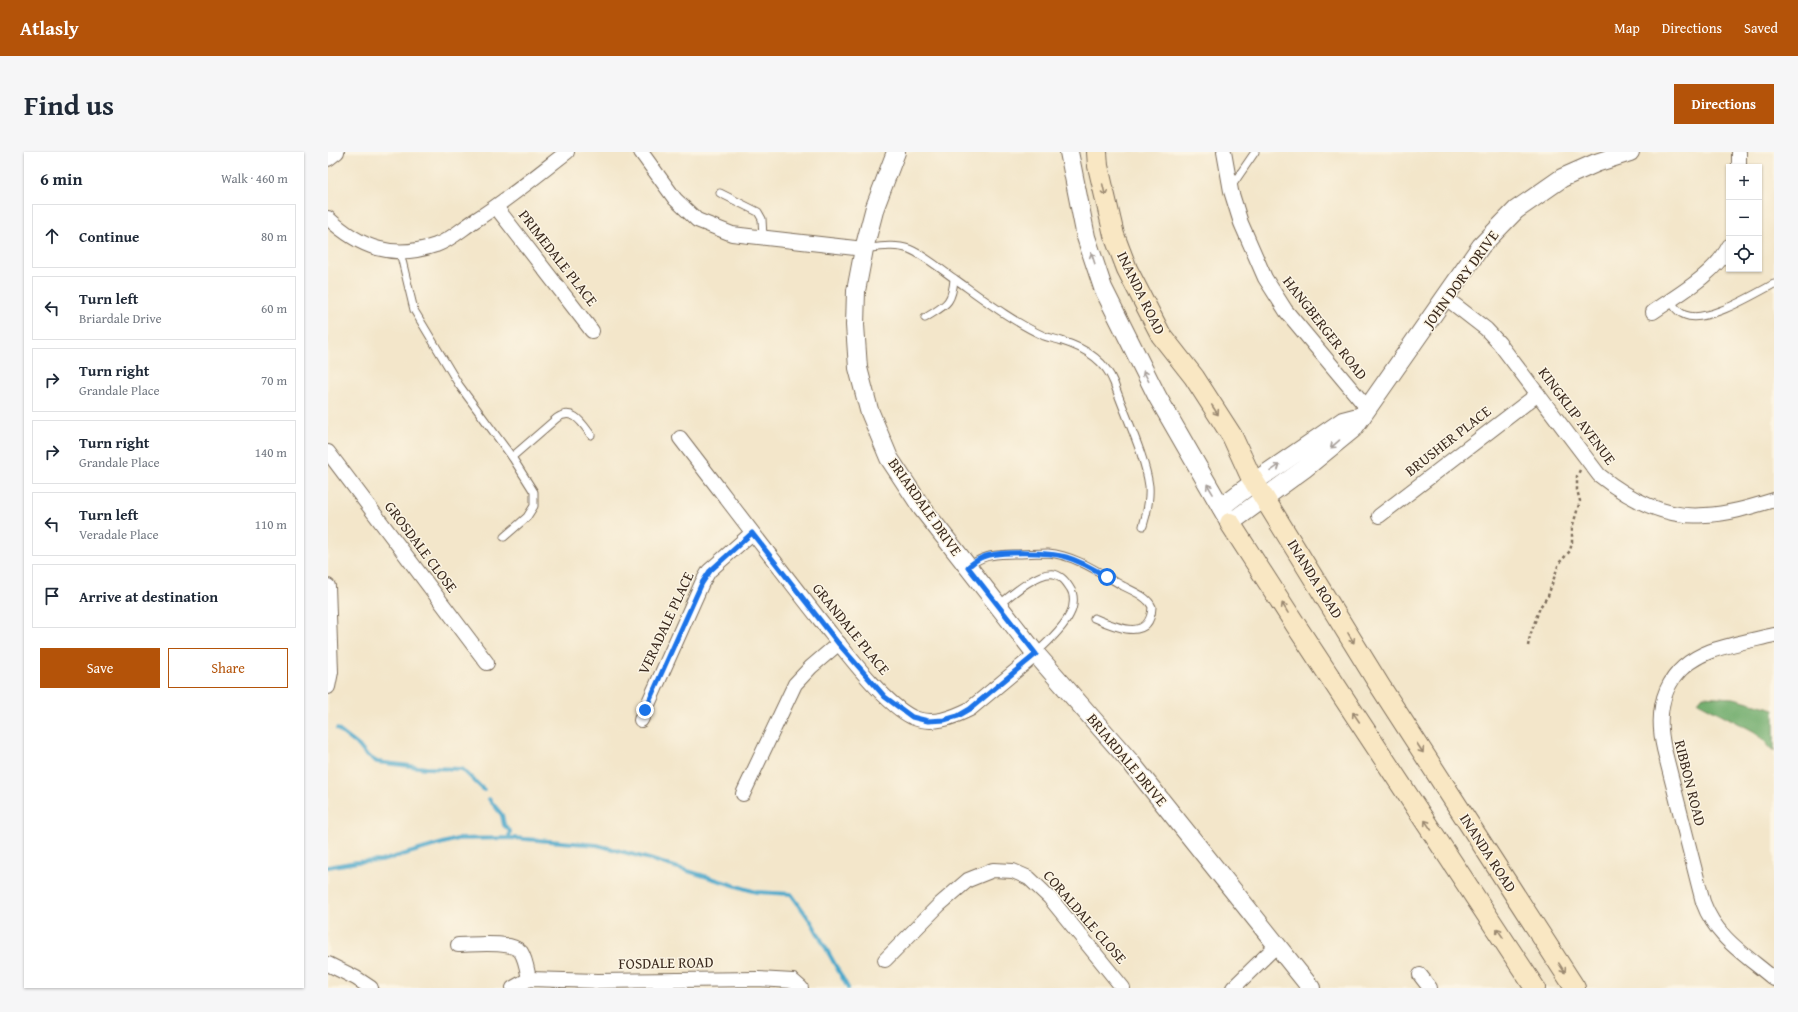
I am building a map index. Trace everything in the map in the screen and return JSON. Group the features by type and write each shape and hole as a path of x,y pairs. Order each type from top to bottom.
{"main road":[{"name":"INANDA ROAD","path":"1097,152 1098,166 1114,235 1127,270 1161,335 1194,377 1232,436 1259,490 1380,686 1575,988"},
{"name":"INANDA ROAD","path":"1225,515 1296,627 1535,988"}],"street":[{"path":"328,159 337,152"},
{"path":"328,218 344,233 372,248 400,252 437,245 496,207 567,152"},
{"path":"641,152 675,199 697,220 732,234 864,249"},
{"name":"BRIARDALE DRIVE","path":"896,152 875,207 864,249 856,291 855,325 858,368 869,410 889,458 922,508 1036,654 1132,764 1311,988"},
{"name":"INANDA ROAD","path":"1069,152 1086,237 1103,288 1157,396 1225,515"},
{"name":"HANGBERGER ROAD","path":"1224,152 1231,188 1241,223 1265,278 1286,311 1365,413"},
{"name":"JOHN DORY DRIVE","path":"1365,413 1481,246 1516,210 1562,178 1596,163 1630,152"},
{"path":"1738,164 1739,152"},
{"name":"PRIMEDALE PLACE","path":"496,207 592,331"},
{"path":"1653,312 1713,269 1723,258 1726,252"},
{"name":"KINGKLIP AVENUE","path":"1446,298 1486,329 1503,348 1598,475 1617,490 1644,504 1658,509 1681,514 1704,516 1728,513 1774,500"},
{"name":"BRUSHER PLACE","path":"1379,516 1538,394"},
{"path":"1225,515 1259,490 1343,421 1365,413"},
{"name":"GRANDALE PLACE","path":"680,438 838,643 885,697 912,717 928,721 944,720 970,709 1036,654"},
{"name":"GROSDALE CLOSE","path":"328,452 487,662"},
{"name":"VERADALE PLACE","path":"641,720 702,583 710,571 752,533"},
{"path":"328,586 331,672 328,687"},
{"name":"RIBBON ROAD","path":"1774,635 1712,651 1688,664 1679,672 1668,689 1661,708 1659,724 1703,902 1709,917 1726,940 1774,979"},
{"path":"743,794 795,684 811,667 838,643"},
{"name":"CORALDALE CLOSE","path":"885,960 939,905 968,880 993,870 1013,871 1029,878 1050,898 1123,988"},
{"path":"458,945 508,945 517,948 523,956 529,979 513,988"},
{"path":"1233,988 1277,945"},
{"path":"328,964 356,978 371,988"},
{"path":"1420,975 1430,988"},
{"name":"FOSDALE ROAD","path":"529,979 598,985 758,979 793,981 801,988"}],"lane":[{"path":"1231,188 1255,152"},
{"path":"720,193 758,212 762,218 763,237"},
{"path":"864,249 890,246 908,249 927,259 954,279 1031,329 1046,337 1080,348 1093,355 1104,365 1112,378 1144,466 1149,486 1149,505 1144,526"},
{"path":"400,252 414,310 459,385 512,457 534,492 534,506 526,517 504,537"},
{"path":"925,318 951,299 954,279"},
{"path":"1670,300 1678,311 1685,316 1705,316 1774,284"},
{"path":"512,457 557,418 564,414 572,414 580,420 591,435"},
{"path":"968,567 978,559 995,554 1049,553 1082,563 1137,594 1148,601 1152,607 1149,619 1143,627 1136,630 1122,629 1094,618"},
{"path":"998,606 1014,592 1041,576 1054,574 1064,579 1072,590 1074,603 1070,615 1036,654"}],"path":[{"path":"1528,646 1540,607 1548,596 1559,563 1570,551 1572,542 1572,528 1580,501 1577,490 1577,476 1587,460"}],"green space":[{"path":"1703,696 1734,698 1774,709 1774,752 1757,733 1698,702"}],"waterway":[{"path":"337,729 359,746 366,755 377,762 426,768 462,769 484,790"},
{"path":"489,799 502,815 504,825 510,831 509,838"},
{"path":"328,867 357,862 381,861 457,839 513,838 597,845 646,858 756,892 791,894 812,923 848,988"}],"route":[{"path":"645,710 702,583 710,571 732,549 752,533 838,643 885,697 912,717 928,721 944,720 958,716 970,709 1036,654 968,567 978,559 995,554 1049,553 1082,563 1107,577"}]}
